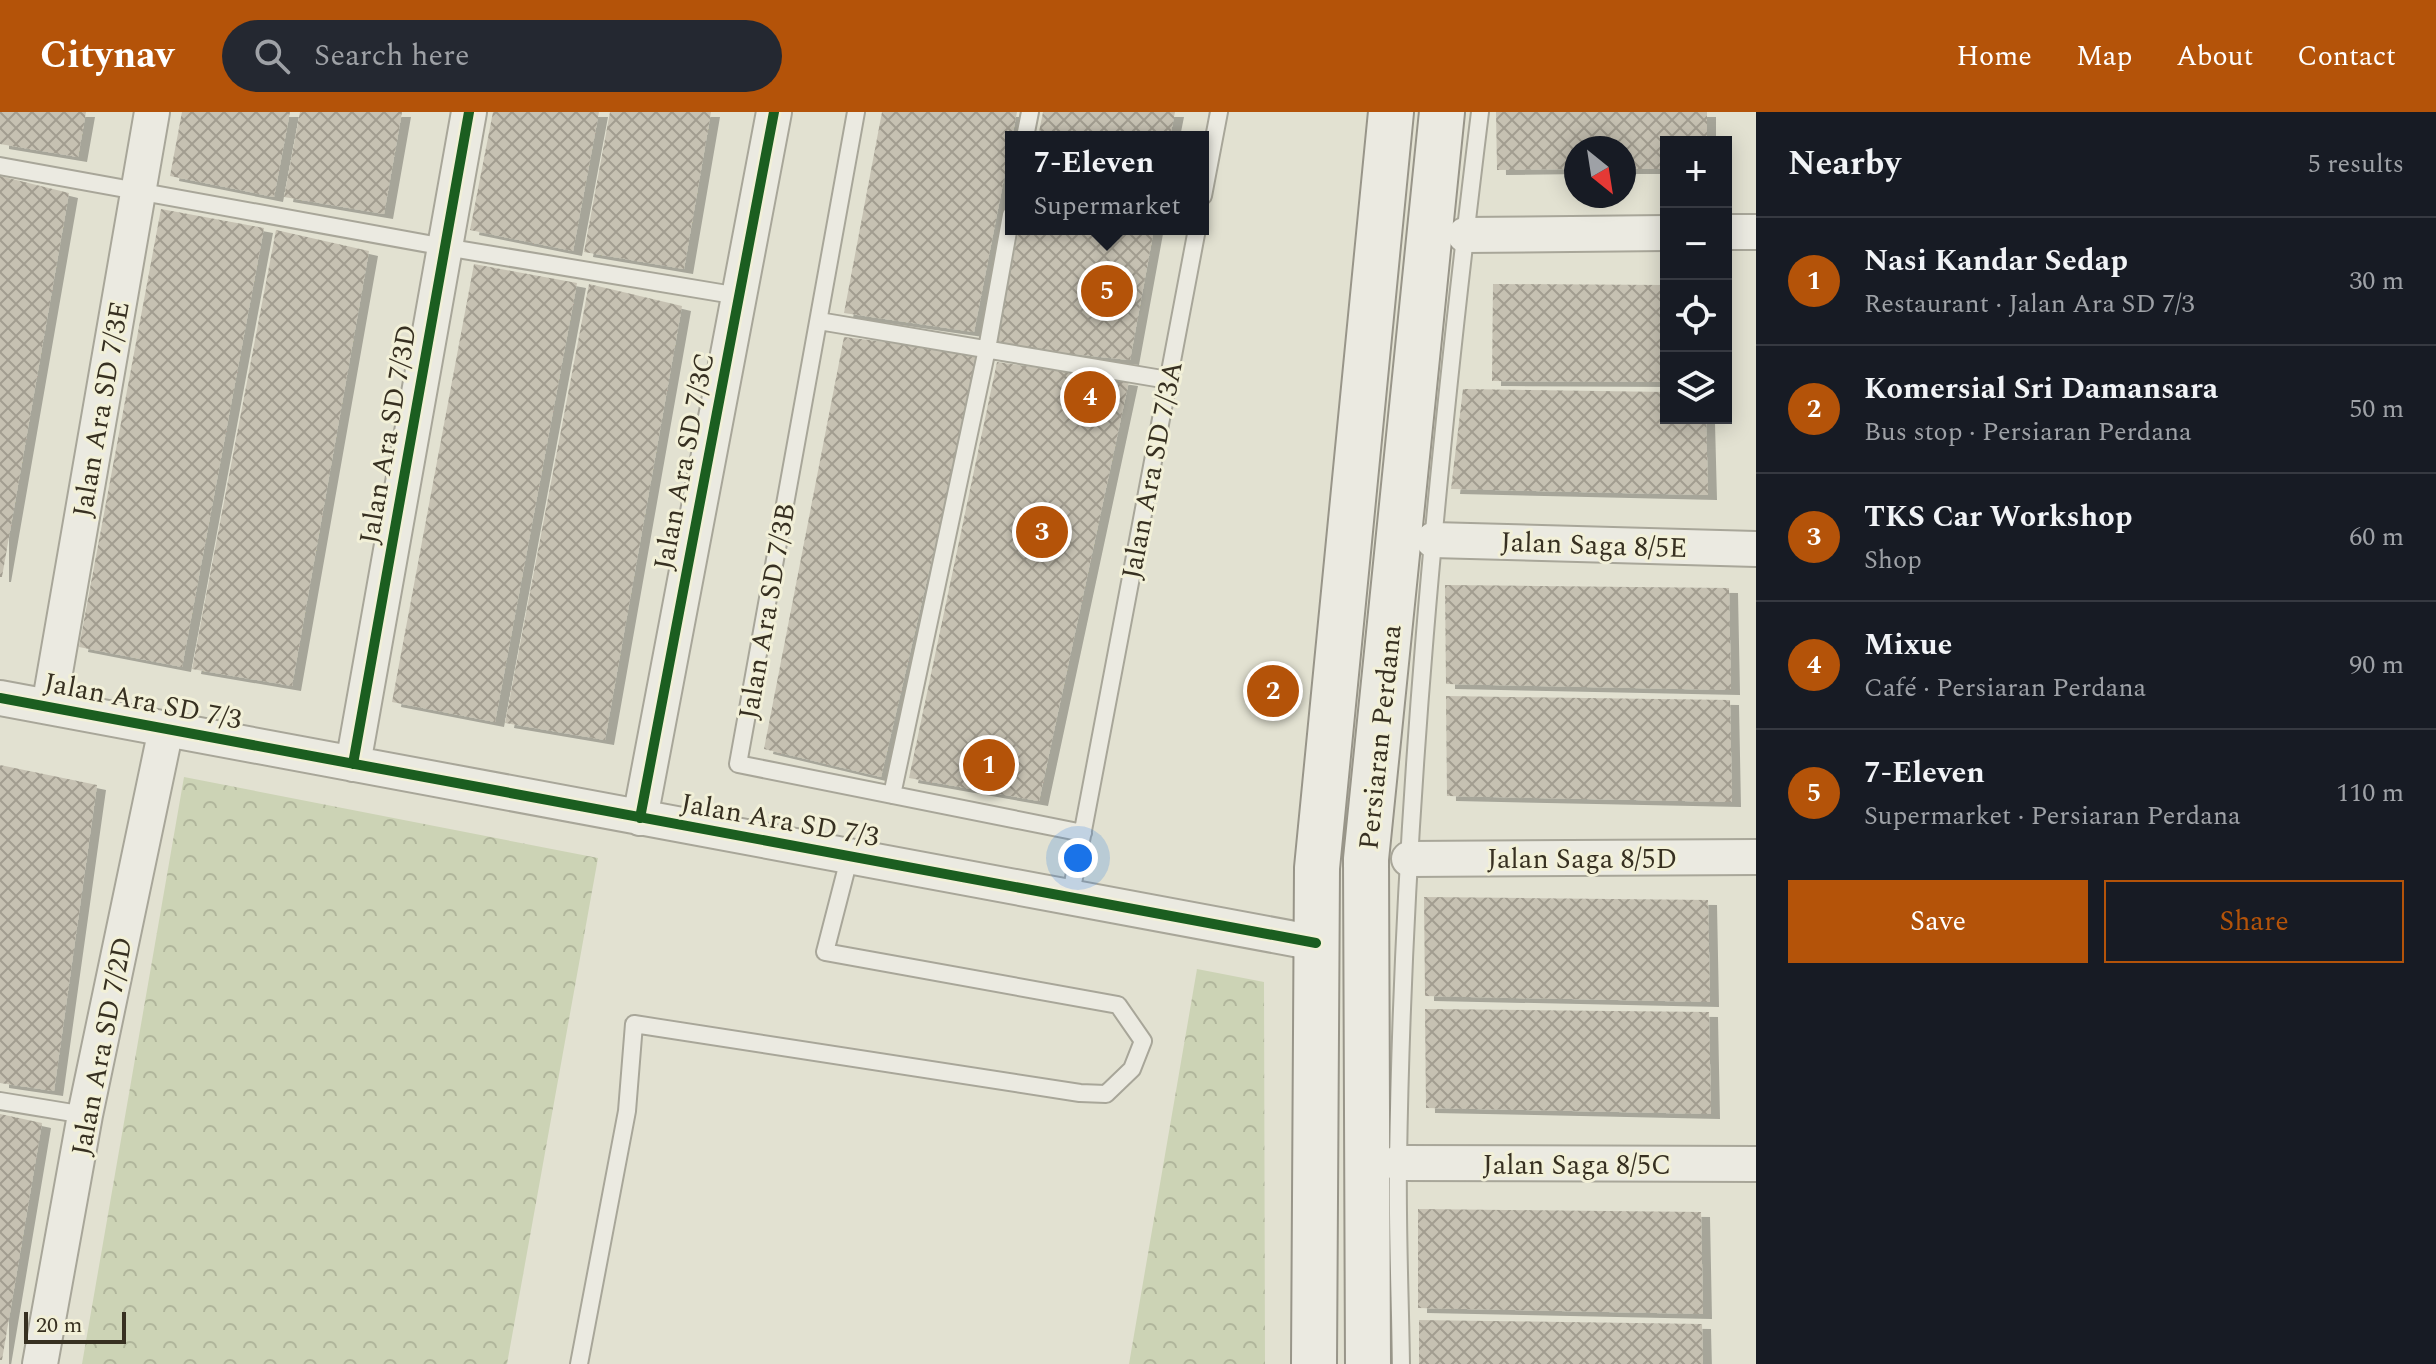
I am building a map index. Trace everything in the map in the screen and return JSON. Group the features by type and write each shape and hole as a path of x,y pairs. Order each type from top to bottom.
{"main road":[{"name":"Persiaran Perdana","path":"1314,1364 1317,868 1391,112"},
{"name":"Persiaran Perdana","path":"1368,1364 1383,1174 1366,859 1442,112"},
{"path":"1383,1174 1340,1085 1336,983 1316,943 1339,902 1350,766 1386,666"}],"street":[{"name":"Jalan Ara SD 7/3E","path":"49,707 152,112"},
{"name":"Jalan Ara SD 7/3D","path":"353,764 469,112"},
{"name":"Jalan Ara SD 7/3C","path":"640,818 774,112"},
{"path":"1732,232 1756,232"},
{"path":"1465,235 1660,233"},
{"name":"Jalan Saga 8/5E","path":"1433,540 1756,549"},
{"name":"Jalan Ara SD 7/3","path":"0,698 1316,943"},
{"name":"Jalan Ara SD 7/2D","path":"40,1364 85,1115 166,729"},
{"name":"Jalan Saga 8/5D","path":"1409,859 1756,857"},
{"name":"Jalan Saga 8/5C","path":"1383,1174 1756,1164"}],"lane":[{"name":"Jalan Ara SD 7/3B","path":"856,112 738,764 1083,833"},
{"path":"1209,164 1219,112"},
{"path":"1401,1364 1383,1174 1433,540 1480,112"},
{"path":"0,166 445,247 739,296"},
{"path":"892,795 987,349 1007,235"},
{"name":"Jalan Ara SD 7/3A","path":"1070,899 1196,235"},
{"path":"819,321 1168,380"},
{"path":"579,1364 627,1111 634,1024 1080,1093 1106,1094 1132,1069 1143,1041 1118,1005 825,952 850,855"},
{"path":"0,1101 85,1115"}],"green space":[{"path":"184,777 598,858 507,1364 82,1364"},
{"path":"1197,969 1264,982 1265,1364 1129,1364"}],"building":[{"path":"0,112 86,112 78,157 0,144"},
{"path":"182,112 290,112 274,197 170,176"},
{"path":"300,112 402,112 384,214 284,197"},
{"path":"493,112 599,112 573,251 470,230"},
{"path":"610,112 711,112 684,269 584,252"},
{"path":"882,112 1017,112 1013,131 1005,131 1005,173 974,332 844,313"},
{"path":"1043,112 1175,112 1171,131 1039,131"},
{"path":"1496,112 1707,112 1707,136 1660,136 1660,169 1636,169 1636,136 1564,136 1564,169 1497,170"},
{"path":"0,176 69,193 2,577 0,577"},
{"path":"161,209 264,228 182,667 79,647"},
{"path":"276,230 369,251 292,686 192,669"},
{"path":"1018,235 1153,235 1130,360 995,346"},
{"path":"474,264 577,283 495,722 392,702"},
{"path":"589,284 682,306 605,740 505,723"},
{"path":"1493,284 1660,285 1660,382 1492,381"},
{"path":"844,337 980,353 881,777 764,749"},
{"path":"997,362 1129,381 1039,801 909,778"},
{"path":"1463,389 1660,392 1660,424 1706,424 1708,495 1451,489"},
{"path":"1445,585 1729,588 1731,690 1446,684"},
{"path":"1446,696 1730,700 1732,802 1447,796"},
{"path":"0,765 97,785 54,1091 0,1083"},
{"path":"1424,897 1708,900 1710,1002 1425,996"},
{"path":"1425,1009 1709,1012 1711,1114 1426,1108"},
{"path":"0,1114 42,1123 2,1360 0,1360"},
{"path":"1418,1209 1701,1212 1703,1314 1418,1308"},
{"path":"1419,1320 1702,1324 1703,1364 1419,1364"}],"cycle path":[{"path":"353,764 469,112"},
{"path":"640,818 774,112"},
{"path":"0,698 1316,943"}],"place":[{"name":"7-Eleven","path":"1107,291"},
{"name":"Mixue","path":"1090,397"},
{"name":"TKS Car Workshop","path":"1042,532"},
{"name":"Komersial Sri Damansara","path":"1273,691"},
{"name":"Nasi Kandar Sedap","path":"989,765"}]}
